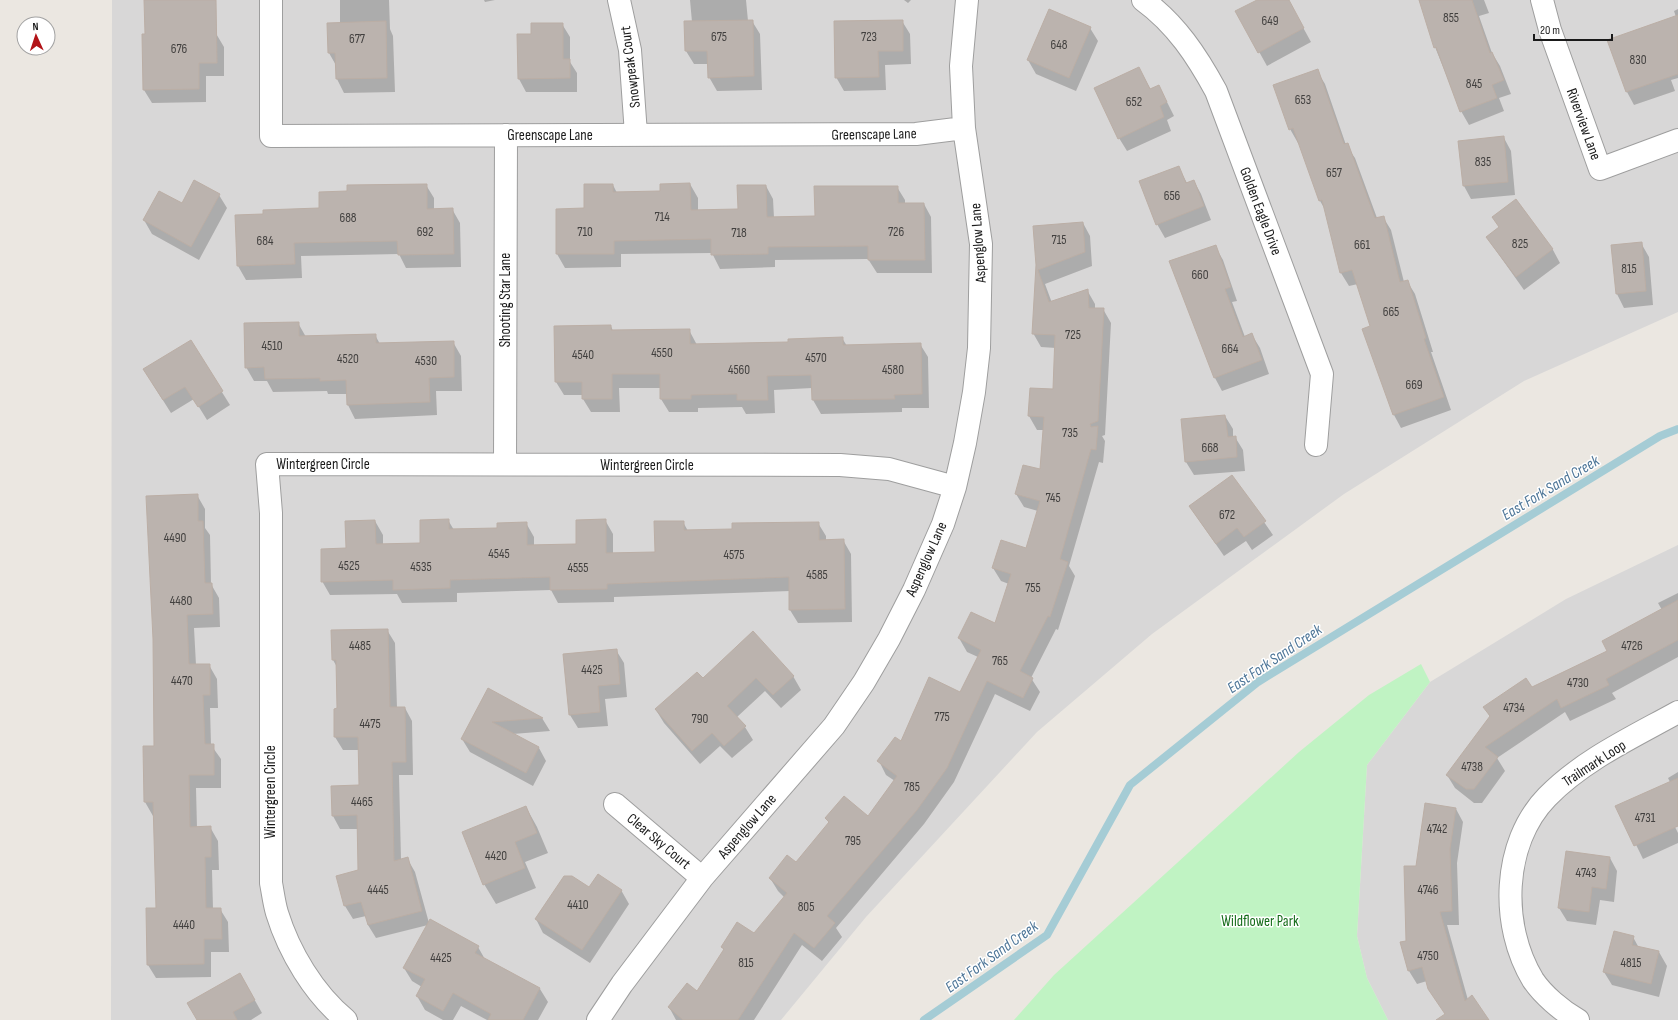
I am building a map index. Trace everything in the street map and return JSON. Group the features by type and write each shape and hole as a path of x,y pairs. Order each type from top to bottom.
{"street":[{"name":"Greenscape Lane","path":"271,0 271,136 916,134 964,128"},
{"name":"Snowpeak Court","path":"619,0 630,50 636,134"},
{"name":"Aspenglow Lane","path":"598,1020 622,984 702,878 834,726 864,682 889,639 932,552 955,487 974,392 979,348 981,301 980,244 964,128 961,66 967,0"},
{"name":"Golden Eagle Drive","path":"1143,0 1155,9 1181,36 1198,59 1216,91 1322,374 1316,445"},
{"name":"Riverview Lane","path":"1542,0 1550,30 1600,170 1678,140"},
{"name":"Shooting Star Lane","path":"505,464 506,135"},
{"name":"Wintergreen Circle","path":"346,1020 320,993 301,965 288,940 277,912 271,883 270,513 267,464 840,465 889,469 955,487"},
{"name":"Trailmark Loop","path":"1578,1020 1569,1015 1534,981 1521,956 1512,925 1510,896 1513,866 1520,841 1532,814 1566,778 1597,758 1678,712"},
{"name":"Clear Sky Court","path":"615,804 702,878"}],"shaded area":[{"path":"112,0 1678,0 1678,312 1524,381 1344,494 1152,634 1037,732 866,917 781,1020 111,1020"},
{"path":"1678,545 1678,1020 1388,1020 1367,978 1357,936 1367,765 1430,682 1566,599"}],"green space":[{"name":"Wildflower Park","path":"1421,664 1430,682 1367,765 1357,936 1367,978 1388,1020 1014,1020 1054,975 1299,752 1369,695"}],"building":[{"path":"144,0 216,0 217,63 199,63 199,89 143,90 142,34 145,34"},
{"path":"1257,0 1289,0 1304,28 1258,53 1235,11"},
{"path":"1419,0 1472,0 1490,53 1492,52 1504,80 1492,85 1497,98 1460,112 1436,47 1434,48"},
{"path":"1049,9 1091,27 1069,78 1027,60"},
{"path":"1678,15 1678,74 1626,92 1607,40"},
{"path":"753,20 754,76 708,78 707,51 685,51 684,21"},
{"path":"903,20 903,51 878,51 879,77 835,78 834,21"},
{"path":"386,21 387,78 336,79 335,53 328,53 327,23"},
{"path":"531,23 563,23 563,59 570,59 570,78 518,79 517,34 531,34"},
{"path":"1139,67 1150,89 1159,85 1167,102 1160,106 1164,117 1118,139 1094,88"},
{"path":"1318,69 1344,144 1348,143 1375,218 1384,216 1400,282 1408,280 1426,338 1424,339 1444,397 1393,415 1362,329 1370,326 1352,270 1340,273 1322,200 1319,201 1293,128 1289,130 1273,85"},
{"path":"1504,136 1508,182 1463,186 1458,141"},
{"path":"1179,166 1186,183 1194,180 1204,206 1156,225 1139,181"},
{"path":"194,180 220,194 191,247 143,220 159,191 182,203"},
{"path":"690,183 691,210 738,209 737,185 766,185 767,217 815,216 814,186 898,186 898,203 924,203 925,260 868,260 868,246 768,247 768,254 711,255 711,239 614,241 614,254 556,254 556,209 584,208 584,184 613,184 613,192 660,191 660,184"},
{"path":"427,184 427,209 453,208 454,254 398,255 397,241 294,243 295,264 237,266 235,215 263,214 263,210 319,208 319,192 347,191 347,185"},
{"path":"1516,199 1553,249 1516,277 1486,237 1499,227 1492,217"},
{"path":"1083,222 1085,252 1038,270 1049,302 1088,289 1089,308 1104,308 1098,421 1090,424 1091,427 1098,426 1096,450 1091,449 1060,559 1068,562 1050,617 1048,616 1020,671 1033,678 1023,698 987,681 947,768 917,810 827,916 835,923 814,948 794,933 738,1020 683,1020 668,1007 687,983 697,991 724,949 721,947 737,922 754,933 787,893 769,878 787,855 796,862 829,822 825,818 844,796 868,816 897,776 877,761 895,737 901,741 929,677 960,692 981,650 958,638 971,612 995,623 1011,574 992,568 1001,540 1026,548 1040,501 1015,494 1023,465 1040,469 1044,417 1028,416 1030,388 1053,389 1055,335 1032,334 1036,265 1033,226"},
{"path":"1642,242 1646,291 1616,294 1611,245"},
{"path":"1216,245 1231,287 1225,289 1243,337 1252,333 1262,360 1214,378 1169,261"},
{"path":"299,322 299,336 376,334 376,343 454,341 454,377 429,378 430,402 347,405 346,380 320,381 320,378 265,379 264,367 245,368 244,323"},
{"path":"611,325 611,330 690,329 690,344 788,342 788,339 843,337 843,345 921,343 922,394 894,395 895,399 812,400 811,375 767,376 768,400 737,400 737,394 691,395 691,399 660,399 660,374 612,374 612,399 582,399 582,382 555,382 554,326"},
{"path":"191,340 223,391 198,407 185,387 163,400 143,369"},
{"path":"1225,415 1228,437 1236,436 1237,457 1185,462 1181,419"},
{"path":"1232,475 1266,521 1244,537 1237,528 1216,544 1189,506"},
{"path":"198,494 198,521 203,521 205,583 212,583 213,614 187,615 189,664 210,664 210,695 203,695 205,744 214,744 214,775 189,775 190,827 211,826 211,857 205,857 206,908 221,908 222,939 204,939 204,964 147,965 146,908 156,908 153,802 144,802 143,746 154,746 153,639 146,496"},
{"path":"449,519 449,529 497,528 497,523 527,522 527,545 576,544 576,520 606,519 606,553 655,552 654,521 684,521 684,530 732,529 732,523 819,522 819,540 844,539 845,609 789,610 789,577 607,584 607,589 550,590 550,577 450,580 450,588 393,590 393,580 321,582 321,549 346,548 345,521 375,520 376,544 420,543 420,520"},
{"path":"1678,600 1678,640 1606,679 1609,685 1561,708 1557,699 1485,747 1498,757 1474,789 1466,789 1446,775 1490,716 1483,707 1526,678 1532,687 1607,651 1602,641"},
{"path":"388,629 390,707 405,707 406,762 392,762 394,861 408,857 422,911 368,925 361,902 344,906 336,876 358,870 357,815 332,816 331,786 359,785 358,737 334,737 334,709 337,708 336,660 332,660 331,630"},
{"path":"753,631 794,676 773,695 756,678 727,706 746,726 724,746 712,733 692,751 655,709 697,672 703,678"},
{"path":"617,649 620,684 598,686 600,712 569,715 563,654"},
{"path":"488,688 543,718 492,722 539,747 526,773 461,739"},
{"path":"1678,778 1678,826 1634,846 1615,806"},
{"path":"1425,803 1456,808 1450,849 1452,911 1440,912 1465,1001 1472,995 1489,1020 1436,1020 1445,1014 1428,989 1422,967 1408,971 1400,942 1406,941 1404,866 1416,866"},
{"path":"526,806 537,833 515,842 525,868 483,885 462,832"},
{"path":"1566,851 1610,857 1606,889 1592,887 1589,912 1558,908"},
{"path":"598,874 622,890 582,950 535,919 564,876 572,876 589,887"},
{"path":"430,919 479,946 475,953 540,988 523,1020 488,1020 491,1014 453,993 443,1011 416,996 425,979 403,968"},
{"path":"1614,931 1634,936 1632,945 1659,951 1651,984 1603,972"},
{"path":"240,973 255,1000 233,1012 237,1020 197,1020 187,1003"}],"waterway":[{"name":"East Fork Sand Creek","path":"924,1020 1047,935 1130,785 1258,682 1660,436 1678,429"}]}
